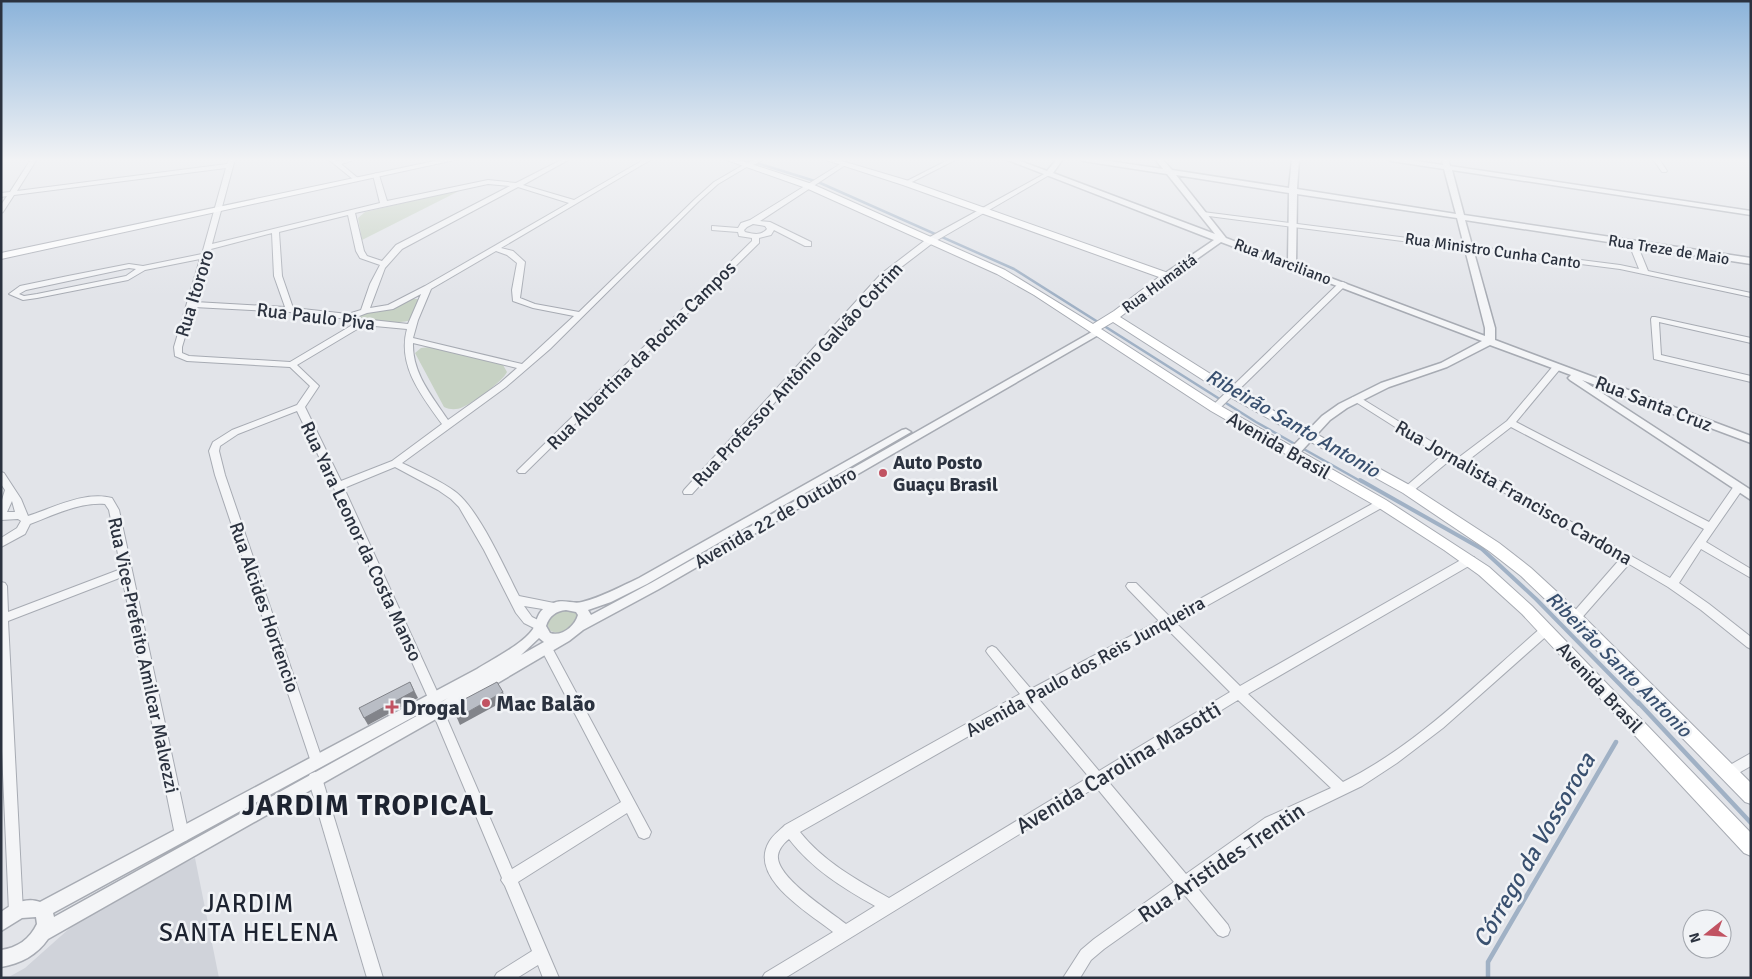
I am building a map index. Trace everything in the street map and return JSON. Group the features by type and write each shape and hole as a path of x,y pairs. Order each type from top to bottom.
{"main road":[{"path":"1,256 235,205"},
{"name":"Avenida Brasil","path":"859,205 937,237 1100,325 1223,401 1301,445 1408,490 1510,559 1575,618 1751,796"},
{"path":"969,205 1167,276"},
{"name":"Rua Humaitá","path":"1100,325 1167,276"},
{"name":"Avenida Brasil","path":"1100,325 1223,401 1301,445 1381,503 1470,560 1506,590 1546,630 1751,847"}],"street":[{"name":"Rua Itororo","path":"220,205 178,346 178,354 182,357 292,365"},
{"path":"208,247 276,232 381,205"},
{"path":"365,311 383,263 388,256 399,247 478,205"},
{"path":"349,317 365,311 390,307 428,288 569,205"},
{"path":"338,486 395,463 448,426 524,368 692,205"},
{"path":"715,228 732,231 740,230 744,225 753,222 781,205"},
{"name":"Rua Professor Antônio Galvão Cotrim","path":"688,492 884,276 937,237 993,205"},
{"name":"Rua Marciliano","path":"1131,205 1292,264 1557,367"},
{"path":"1195,205 1222,238"},
{"path":"1292,264 1293,205"},
{"name":"Rua Treze de Maio","path":"1381,205 1751,261"},
{"path":"1301,445 1326,418 1356,399 1385,385 1444,365 1490,341 1490,328 1457,205"},
{"path":"1696,205 1751,213"},
{"path":"351,212 360,251 364,258 383,263"},
{"name":"Rua Ministro Cunha Canto","path":"1203,214 1294,224 1644,271 1751,295"},
{"path":"753,222 763,222 808,244"},
{"name":"Rua Albertina da Rocha Campos","path":"522,471 756,241 755,237 768,234 770,226"},
{"path":"740,230 742,234 755,237"},
{"path":"276,232 278,276 290,310"},
{"name":"Rua Humaitá","path":"1167,276 1222,238"},
{"path":"1633,244 1644,271"},
{"path":"495,249 510,253 521,262 515,291 516,299 533,306 579,314"},
{"path":"143,268 128,278 23,298 13,294 23,288 68,278 129,266 143,268 205,256"},
{"path":"1223,401 1343,284"},
{"path":"428,288 412,327 408,351 422,388 448,426"},
{"name":"Rua Paulo Piva","path":"190,304 290,310 349,317 353,322 412,327"},
{"path":"1751,341 1655,319 1657,357 1751,379"},
{"path":"292,365 361,323"},
{"name":"Avenida 22 de Outubro","path":"579,608 607,599 643,581 1100,325"},
{"name":"Avenida 22 de Outubro","path":"581,626 655,586 1100,325"},
{"path":"409,340 524,368"},
{"name":"Rua Yara Leonor da Costa Manso","path":"292,365 315,386 300,407 338,486 436,705 508,880 551,978"},
{"path":"1459,462 1510,422 1557,367 1751,496"},
{"name":"Rua Santa Cruz","path":"1557,367 1751,440"},
{"name":"Rua Jornalista Francisco Cardona","path":"1356,399 1448,456 1672,584 1711,611 1751,644"},
{"name":"Rua Alcides Hortencio","path":"300,407 229,435 216,444 214,451 220,475 317,762"},
{"path":"1510,422 1709,527"},
{"path":"1408,490 1448,456"},
{"path":"395,463 443,488 457,498 468,513 515,600 528,620 540,628 548,637 560,639"},
{"path":"1,475 9,490 18,500 23,518 21,531 1,543"},
{"path":"1672,584 1709,527 1738,488"},
{"path":"9,490 6,505 1,514 23,518"},
{"name":"Rua Vice-Prefeito Amilcar Malvezzi","path":"23,518 94,500 108,501 114,510 182,835"},
{"name":"Avenida Paulo dos Reis Junqueira","path":"846,933 776,875 771,861 772,849 778,840 790,830 1028,696 1167,622 1381,503"},
{"path":"1699,542 1751,574"},
{"path":"1575,618 1628,558"},
{"name":"Avenida Carolina Masotti","path":"770,978 1239,693 1470,560"},
{"path":"2,618 126,571"},
{"path":"1,586 16,912"},
{"path":"1132,586 1239,693 1341,789"},
{"path":"1,923 16,912 33,908 42,910 317,762 436,705 560,639 572,635 581,626 584,616 579,608 566,605 555,607 515,600"},
{"path":"1,959 16,955 27,949 42,933 314,778 436,705 508,658 540,628 546,614 555,607"},
{"name":"Rua Aristides Trentin","path":"1071,978 1086,955 1099,944 1186,885 1270,823 1291,811 1341,789 1380,767 1436,724 1546,630"},
{"path":"546,647 644,832"},
{"path":"992,651 1223,930"},
{"path":"1728,773 1751,759"},
{"path":"314,778 344,868 375,978"},
{"path":"508,880 630,804"},
{"path":"790,830 806,851 825,867 890,906"},
{"path":"42,910 47,921 42,933"},
{"path":"502,978 540,955"}],"shaded area":[{"path":"195,858 219,978 7,978 25,968 80,919 124,891"}],"green space":[{"path":"396,205 432,205 362,240 358,218 365,212"},
{"path":"411,299 418,299 411,320 385,322 370,321 359,317 364,312 395,308"},
{"path":"430,347 503,365 507,372 494,386 468,405 456,409 446,408 415,353 421,348"},
{"path":"572,609 579,614 574,629 558,634 549,630 547,622 551,615 561,610"}],"building":[{"path":"410,682 414,691 364,718 359,708"},
{"path":"497,682 503,692 457,718 463,700"}],"waterway":[{"name":"Ribeirão Santo Antonio","path":"869,205 1014,269 1256,422 1362,482"},
{"name":"Ribeirão Santo Antonio","path":"1360,480 1482,549 1536,599 1639,704"},
{"name":"Ribeirão Santo Antonio","path":"1638,702 1751,823"},
{"name":"Córrego da Vossoroca","path":"1488,978 1488,962 1616,742"}],"place":[{"name":"Auto Posto Guaçu Brasil","path":"883,473"},
{"name":"Mac Balão","path":"486,703"},
{"name":"Drogal","path":"392,707"}],"district":[{"name":"JARDIM TROPICAL","path":"368,805"},
{"name":"JARDIM SANTA HELENA","path":"249,918"}]}
